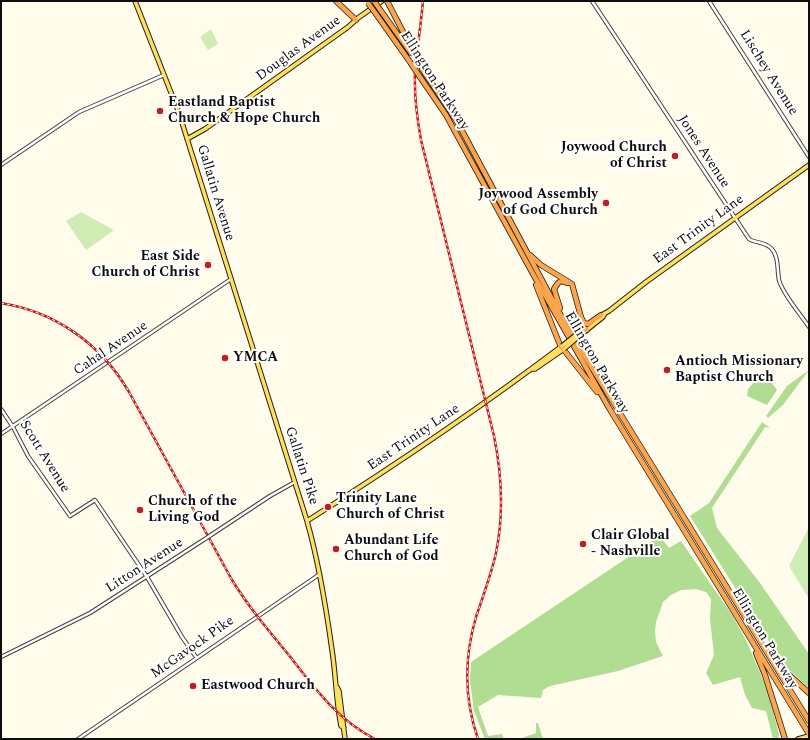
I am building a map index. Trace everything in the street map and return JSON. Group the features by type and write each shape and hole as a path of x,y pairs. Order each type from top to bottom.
{"highway":[{"path":"336,1 357,19"},
{"path":"339,1 357,19"},
{"name":"Ellington Parkway","path":"374,1 411,51 458,125 567,326 809,721"},
{"path":"387,1 411,51"},
{"name":"Ellington Parkway","path":"367,2 446,115 533,274 609,408 808,734"},
{"path":"525,249 541,265 572,284 581,317 586,327"},
{"path":"533,274 562,348 609,408"},
{"path":"567,326 554,289 561,281 567,282 571,285 579,318 586,327"},
{"path":"586,327 602,315"},
{"path":"739,606 777,662 809,693"},
{"path":"747,633 765,675 785,739"},
{"path":"781,739 783,733"}],"main road":[{"name":"Gallatin Avenue","path":"135,1 179,113 224,256"},
{"name":"Douglas Avenue","path":"187,139 205,129 251,97 382,1"},
{"name":"East Trinity Lane","path":"306,521 368,482 535,369 578,336 586,327 603,317 602,315 646,282 809,165"},
{"name":"Gallatin Pike","path":"224,256 295,482 320,574 337,688 339,691 345,739"},
{"path":"798,739 808,734"}],"street":[{"name":"Jones Avenue","path":"592,1 748,239 769,246 774,252 780,282 809,327"},
{"name":"Lischey Avenue","path":"709,1 809,157"},
{"path":"1,165 79,112 164,76"},
{"name":"Cahal Avenue","path":"1,434 231,279"},
{"name":"Scott Avenue","path":"1,409 13,427 28,456 70,516 95,500 147,577"},
{"name":"Litton Avenue","path":"1,657 90,613 266,499 295,482"},
{"name":"McGavock Pike","path":"78,739 196,657 320,574"},
{"path":"147,577 182,637 196,657"}],"green space":[{"path":"211,29 218,44 208,50 200,37"},
{"path":"81,212 112,229 113,231 86,250 66,221"},
{"path":"809,370 783,405 768,418 766,416 787,386"},
{"path":"763,371 777,390 767,405 747,396 748,389"},
{"path":"762,422 770,428 765,427 712,508 717,528 760,583 809,654 809,688 783,664 690,516 709,503"},
{"path":"809,527 809,599 789,566"},
{"path":"660,536 669,548 681,541 732,615 746,640 767,689 779,734 778,739 773,739 766,711 752,708 745,695 740,677 713,685 706,673 714,655 710,619 711,599 706,592 696,589 681,590 671,595 663,602 656,622 655,631 656,642 663,656 618,671 550,686 543,690 541,698 498,695 478,707 488,736 502,734 504,739 485,739 474,711 470,680 471,662"},
{"path":"536,723 538,723 543,739 519,739 536,733"}],"railway":[{"path":"423,1 415,72 415,98 421,140 494,436 499,465 501,494 499,538 496,553 476,617 469,648 467,678 468,694 473,724 478,739"},
{"path":"1,303 21,307 58,322 91,345 105,359 129,392 232,580 245,599 317,690 337,712 361,731 375,739"}],"place":[{"name":"Eastland Baptist Church & Hope Church","path":"160,111"},
{"name":"Joywood Church of Christ","path":"675,156"},
{"name":"Joywood Assembly of God Church","path":"606,203"},
{"name":"East Side Church of Christ","path":"208,265"},
{"name":"YMCA","path":"225,358"},
{"name":"Antioch Missionary Baptist Church","path":"667,370"},
{"name":"Trinity Lane Church of Christ","path":"328,507"},
{"name":"Church of the Living God","path":"140,510"},
{"name":"Clair Global - Nashville","path":"583,544"},
{"name":"Abundant Life Church of God","path":"336,549"},
{"name":"Eastwood Church","path":"193,686"}]}
